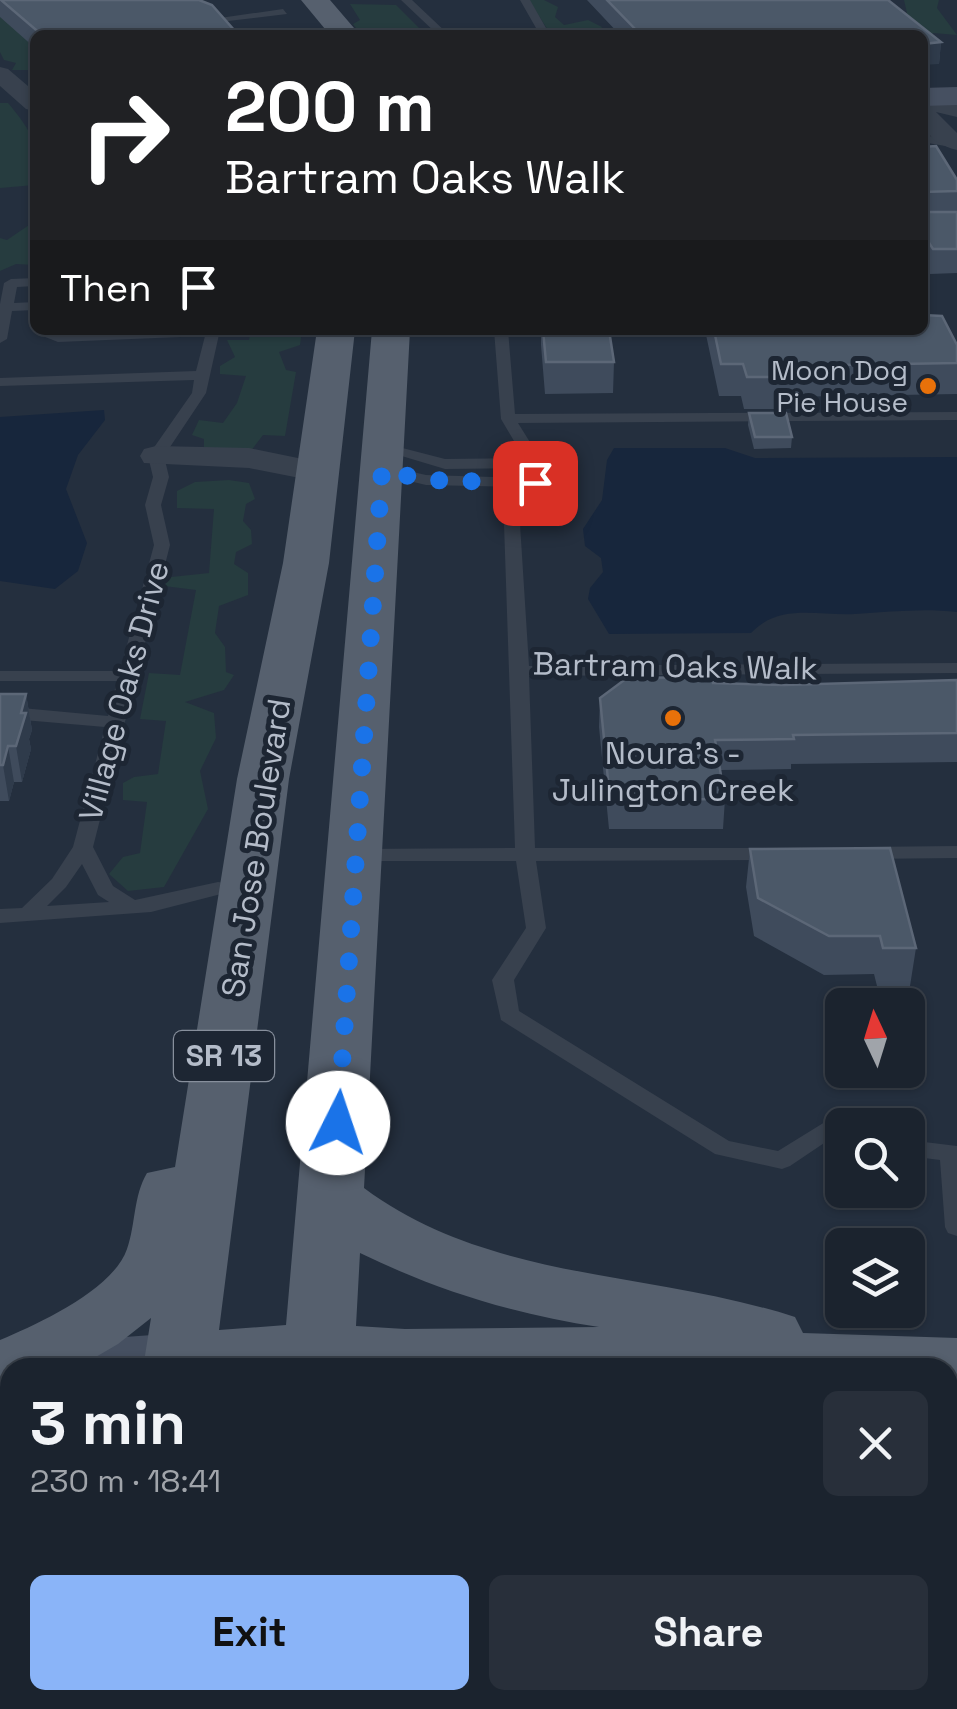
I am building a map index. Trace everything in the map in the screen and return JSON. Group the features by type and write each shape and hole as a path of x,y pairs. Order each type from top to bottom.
{"main road":[{"path":"315,0 340,30"},
{"path":"319,1358 391,335"},
{"path":"334,345 350,402 350,433 368,464 382,459"},
{"name":"San Jose Boulevard","path":"180,1358 263,779 306,563 334,345"},
{"path":"313,490 343,492 353,533 376,584"},
{"path":"33,1358 85,1331 130,1296 160,1255 235,795 263,779"},
{"path":"333,1200 373,1230 444,1264 525,1289 650,1308 863,1358"},
{"path":"376,1358 610,1355 726,1358"}],"street":[{"path":"0,74 30,100"},
{"path":"934,110 941,135 957,143"},
{"path":"928,158 957,157"},
{"path":"159,466 245,476 313,490"}],"lane":[{"path":"406,0 439,30"},
{"path":"525,0 542,30"},
{"path":"211,20 285,16"},
{"path":"0,339 10,282 30,282"},
{"path":"6,307 30,309"},
{"path":"52,335 124,335"},
{"path":"159,466 199,393 212,335"},
{"path":"501,335 508,420 536,463"},
{"path":"0,382 202,375"},
{"path":"508,420 957,416"},
{"path":"382,459 445,464 536,463"},
{"path":"382,459 426,480 535,483"},
{"name":"Bartram Oaks Walk","path":"536,463 535,483 512,524 520,670 957,668"},
{"name":"Village Oaks Drive","path":"30,911 59,883 83,846 162,545 153,505 159,466"},
{"path":"520,670 525,855 536,928 502,980 509,1015 723,1148 782,1160 825,1131"},
{"path":"0,676 128,676"},
{"path":"0,712 116,722"},
{"path":"83,846 105,890 130,906"},
{"path":"837,854 957,852"},
{"path":"357,855 797,854"},
{"path":"0,916 151,905 218,888"},
{"path":"925,1149 955,1152 957,1227"}],"green space":[{"path":"0,0 30,30 30,70 12,70 16,63 4,60 0,52"},
{"path":"529,0 544,0 558,7 555,17 564,25 588,20 602,27 600,30 548,30"},
{"path":"904,0 939,0 937,8 957,35 933,33 929,48 928,30 877,30 879,11 907,13"},
{"path":"350,4 396,5 421,30 357,30 353,24 360,20"},
{"path":"0,103 8,103 30,134 30,185 0,188"},
{"path":"30,224 30,265 16,264 0,271 0,238 7,240"},
{"path":"250,335 301,335 300,345 279,352 286,370 296,372 285,436 263,435 250,452 204,448 204,439 192,435 199,420 223,423 237,403 246,376 220,374 220,366 235,357 227,340 249,340"},
{"path":"195,482 249,483 255,499 246,504 243,521 251,530 252,544 236,552 234,564 248,573 248,595 219,606 215,633 225,647 226,672 234,675 224,690 185,702 214,713 216,738 200,771 208,809 164,887 128,891 109,874 123,857 140,853 147,802 123,800 123,783 134,777 158,774 166,721 140,719 149,673 180,675 196,590 164,586 171,577 209,573 214,509 177,508 177,491"}],"water":[{"path":"104,410 105,420 78,455 66,489 87,543 78,571 55,589 0,581 0,417"},
{"path":"614,448 725,448 755,458 957,457 957,612 800,613 774,618 751,633 609,634 588,599 590,588 603,572 601,558 585,546 583,529 602,500 607,460"}],"building":[{"path":"1,0 199,0 212,5 234,30 36,30"},
{"path":"607,0 888,0 926,30 636,30"},
{"path":"928,32 941,42 928,43"},
{"path":"936,146 957,180 957,191 928,192 928,147"},
{"path":"928,212 957,212 957,249 933,249 928,241"},
{"path":"928,315 942,316 957,345 957,363 781,366 784,377 747,377 743,364 721,364 715,335 928,335"},
{"path":"543,335 610,335 614,362 546,362"},
{"path":"749,413 786,413 792,437 755,437"},
{"path":"712,677 713,683 784,685 957,680 957,733 715,740 725,799 610,800 600,698 627,678"},
{"path":"0,694 26,694 21,713 26,713 16,746 8,746 3,765 0,765"},
{"path":"890,848 916,948 883,948 880,936 829,936 758,898 750,849"}],"place":[{"name":"Moon Dog Pie House","path":"928,386"},
{"name":"Noura's - Julington Creek","path":"673,718"}],"route":[{"path":"338,1123 382,470 426,480 535,483"}]}
